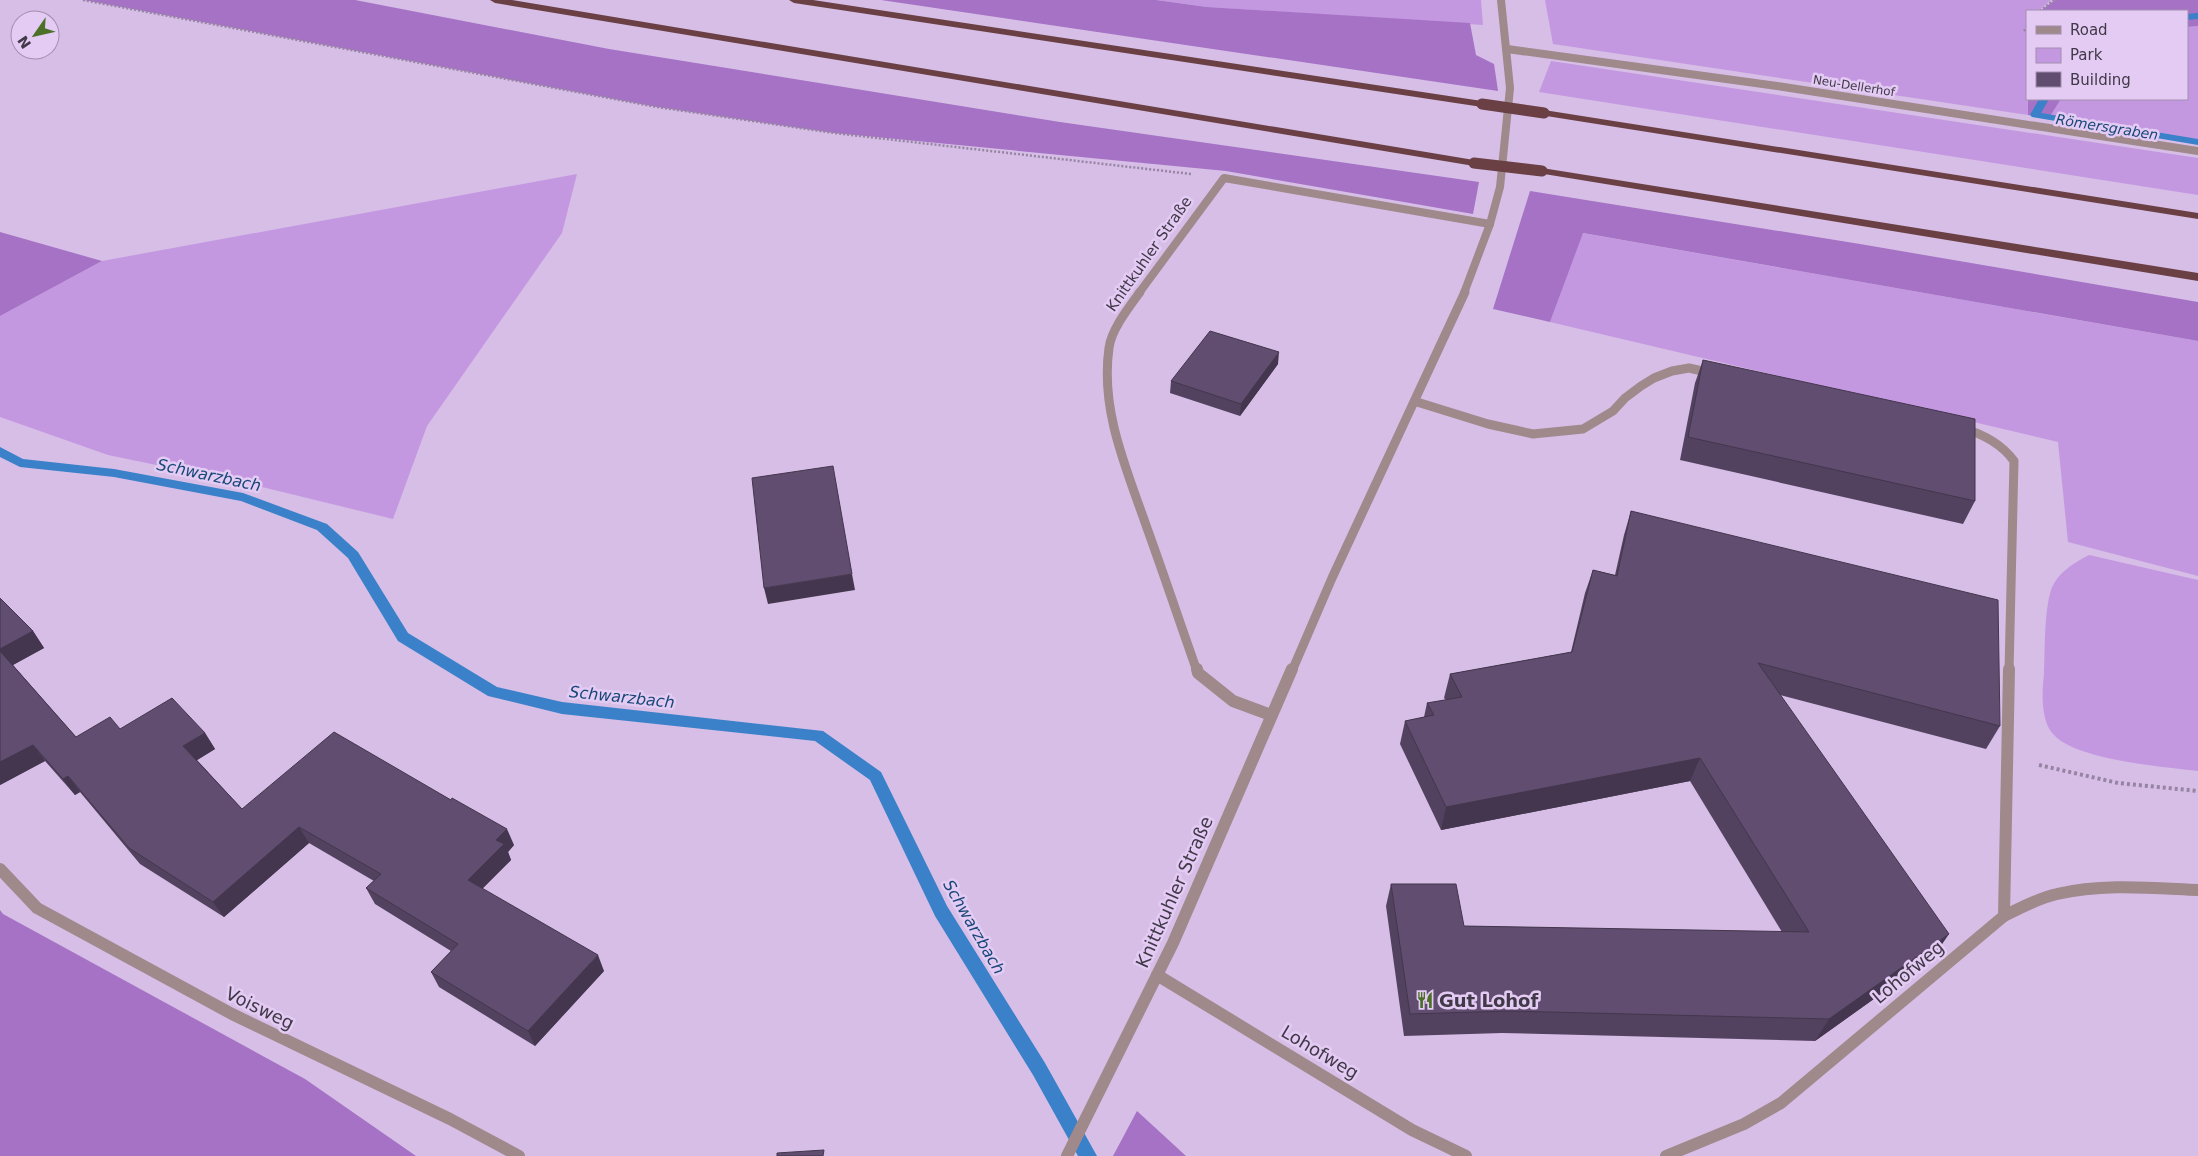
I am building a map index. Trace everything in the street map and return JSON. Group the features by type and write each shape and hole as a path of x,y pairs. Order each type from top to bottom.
{"highway":[{"path":"495,0 1474,163 1542,171 2198,277"},
{"path":"794,0 1544,113 2198,216"}],"street":[{"name":"Knittkuhler Straße","path":"1067,1156 1177,934 1332,578 1417,402 1459,308 1490,224 1500,187 1510,88 1501,0"},
{"name":"Neu-Dellerhof","path":"1507,49 1777,86 2198,151"},
{"path":"1224,178 1490,224"},
{"name":"Knittkuhler Straße","path":"1224,178 1126,312 1109,346 1107,382 1111,417 1124,462 1198,673 1233,701 1271,715"},
{"path":"1417,402 1488,424 1533,434 1583,429 1613,411 1625,398 1641,386 1654,378 1672,372 1689,368 1717,374"},
{"path":"1955,427 1974,431 2001,445 2014,461 2004,916"},
{"name":"Voisweg","path":"0,869 37,908 232,1014 450,1119 519,1156"},
{"name":"Lohofweg","path":"1666,1156 1744,1124 1781,1103 2004,916 2057,894 2115,887 2198,890"},
{"name":"Lohofweg","path":"1157,975 1412,1130 1466,1156"}],"path":[{"path":"84,0 657,107 834,133 1224,178"},
{"path":"2041,10 2054,0"},
{"path":"2007,756 2070,774 2161,790 2198,791"}],"green space":[{"path":"1156,0 1481,0 1483,25 1207,7"},
{"path":"1545,0 2051,0 2039,10 2026,10 2026,100 2028,100 2028,115 1553,44"},
{"path":"2198,26 2198,141 2049,118 2060,100 2188,100 2188,27"},
{"path":"1551,61 2198,158 2198,195 1539,92"},
{"path":"577,174 562,233 427,426 393,519 258,486 108,455 0,417 0,316 102,261"},
{"path":"1582,233 2198,341 2198,576 2068,542 2058,442 1550,322"},
{"path":"2089,555 2198,580 2198,771 2102,757 2067,744 2052,733 2044,713 2043,701 2046,620 2049,599 2057,578 2072,565"}],"shaded area":[{"path":"84,0 355,0 609,49 1060,122 1479,182 1473,214 1226,171 834,133 657,107"},
{"path":"881,0 1156,0 1207,7 1470,23 1476,55 1494,64 1498,91"},
{"path":"2055,0 2198,0 2198,26 2188,27 2188,10 2041,10"},
{"path":"2028,100 2060,100 2049,118 2028,115"},
{"path":"1530,191 1860,244 2198,302 2198,341 1583,233 1550,322 1493,309"},
{"path":"0,232 102,261 0,316"},
{"path":"0,910 3,914 305,1079 416,1156 0,1156"},
{"path":"1137,1111 1186,1156 1113,1156"}],"building":[{"path":"1210,331 1279,352 1241,404 1171,381"},
{"path":"1703,360 1975,419 1975,501 1688,437"},
{"path":"833,466 852,574 764,588 752,478"},
{"path":"1631,511 1998,600 2000,726 1758,663 1949,934 1829,1019 1509,1011 1410,1014 1391,884 1456,884 1464,926 1809,932 1700,758 1446,807 1405,721 1434,715 1427,703 1462,697 1450,674 1572,652 1593,570 1617,576"},
{"path":"0,598 33,631 0,649"},
{"path":"0,651 76,737 110,717 120,729 172,698 205,733 183,746 242,809 334,732 451,800 452,798 507,829 496,840 504,844 468,880 598,955 528,1031 431,972 458,944 366,888 381,874 299,827 213,902 129,848 68,776 63,779 33,745 0,762"},
{"path":"824,1150 823,1156 777,1156 777,1153"}],"waterway":[{"name":"Römersgraben","path":"2188,17 2198,16"},
{"name":"Römersgraben","path":"2043,100 2035,115 2198,142"},
{"name":"Schwarzbach","path":"0,451 20,463 114,473 243,497 322,527 353,555 403,637 493,692 562,708 818,735 876,776 941,911 1039,1069 1088,1156"}],"place":[{"name":"Gut Lohof","path":"1425,1000"}]}
